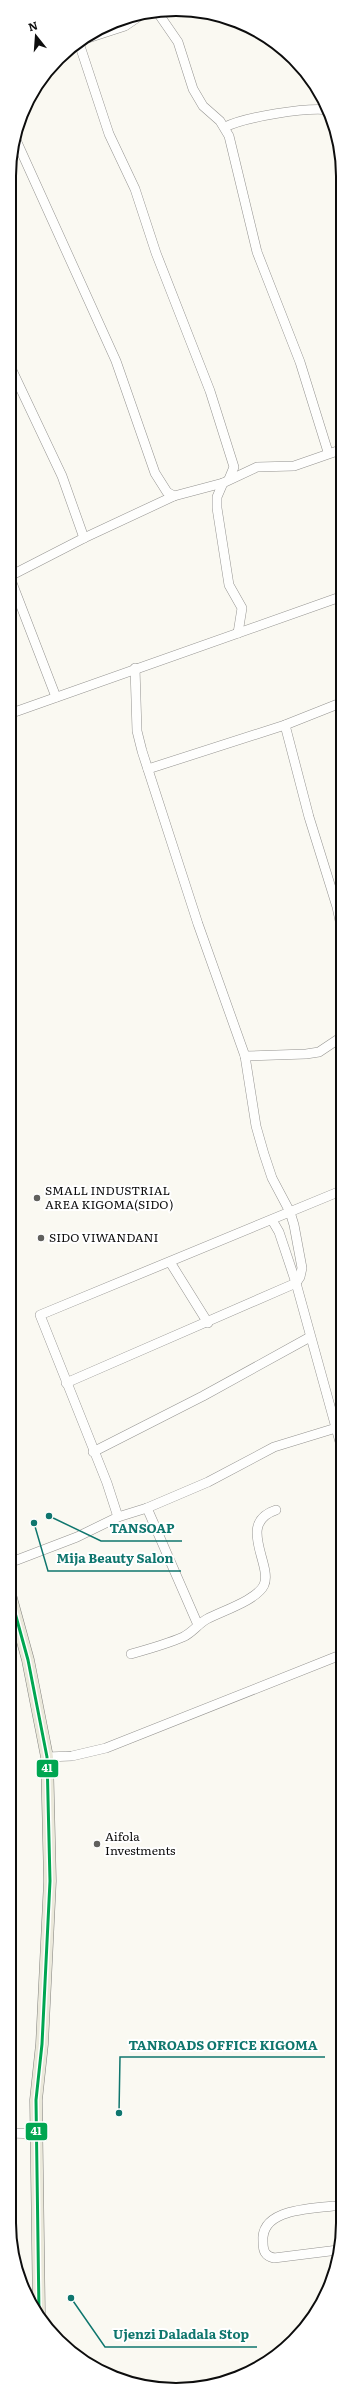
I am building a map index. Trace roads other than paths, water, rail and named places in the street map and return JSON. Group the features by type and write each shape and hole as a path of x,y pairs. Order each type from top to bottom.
{"main road":[{"path":"16,1616 28,1660 47,1757 50,1881 42,2044 36,2100 39,2306"}],"street":[{"path":"160,17 178,42 193,89 203,106 225,127 236,163 257,252 300,362 328,452"},
{"path":"108,32 125,26 131,22"},
{"path":"81,48 109,134 135,189 156,253 210,391 234,467 217,497 217,508 229,585 242,608 238,633"},
{"path":"225,127 241,120 264,116 322,111"},
{"path":"17,154 116,361 155,473 167,492 174,496"},
{"path":"16,379 62,476 84,538"},
{"path":"16,572 174,496 226,481 257,467 294,466 328,452 336,450"},
{"path":"16,591 56,697"},
{"path":"16,711 135,668 336,598"},
{"path":"66,1383 208,1323 296,1283 300,1277 302,1268 290,1212 272,1178 256,1126 245,1056 198,924 137,731 135,668"},
{"path":"148,769 285,725 336,705"},
{"path":"285,725 309,817 336,901"},
{"path":"245,1056 306,1054 319,1052 336,1043"},
{"path":"118,1516 107,1483 93,1452 40,1315 170,1262 205,1245 272,1220 336,1193"},
{"path":"16,1560 77,1537 118,1516 147,1508 208,1482 274,1447 336,1428 296,1283 280,1232 272,1220"},
{"path":"170,1262 208,1323"},
{"path":"93,1452 203,1396 310,1337"},
{"path":"147,1508 198,1625"},
{"path":"131,1654 185,1636 198,1625 249,1598 264,1586 265,1581 257,1544 258,1528 266,1515 276,1510"},
{"path":"47,1757 72,1756 106,1748 336,1657"},
{"path":"16,2133 37,2134"},
{"path":"333,2206 294,2211 274,2219 268,2223 261,2235 262,2247 265,2253 274,2258 334,2251"}],"place":[{"name":"SMALL INDUSTRIAL AREA KIGOMA(SIDO)","path":"37,1198"},
{"name":"SIDO VIWANDANI","path":"41,1238"},
{"name":"TANSOAP","path":"49,1516"},
{"name":"Mija Beauty Salon","path":"34,1523"},
{"name":"Aifola Investments","path":"97,1844"},
{"name":"TANROADS OFFICE KIGOMA","path":"119,2113"},
{"name":"Ujenzi Daladala Stop","path":"71,2298"}]}
